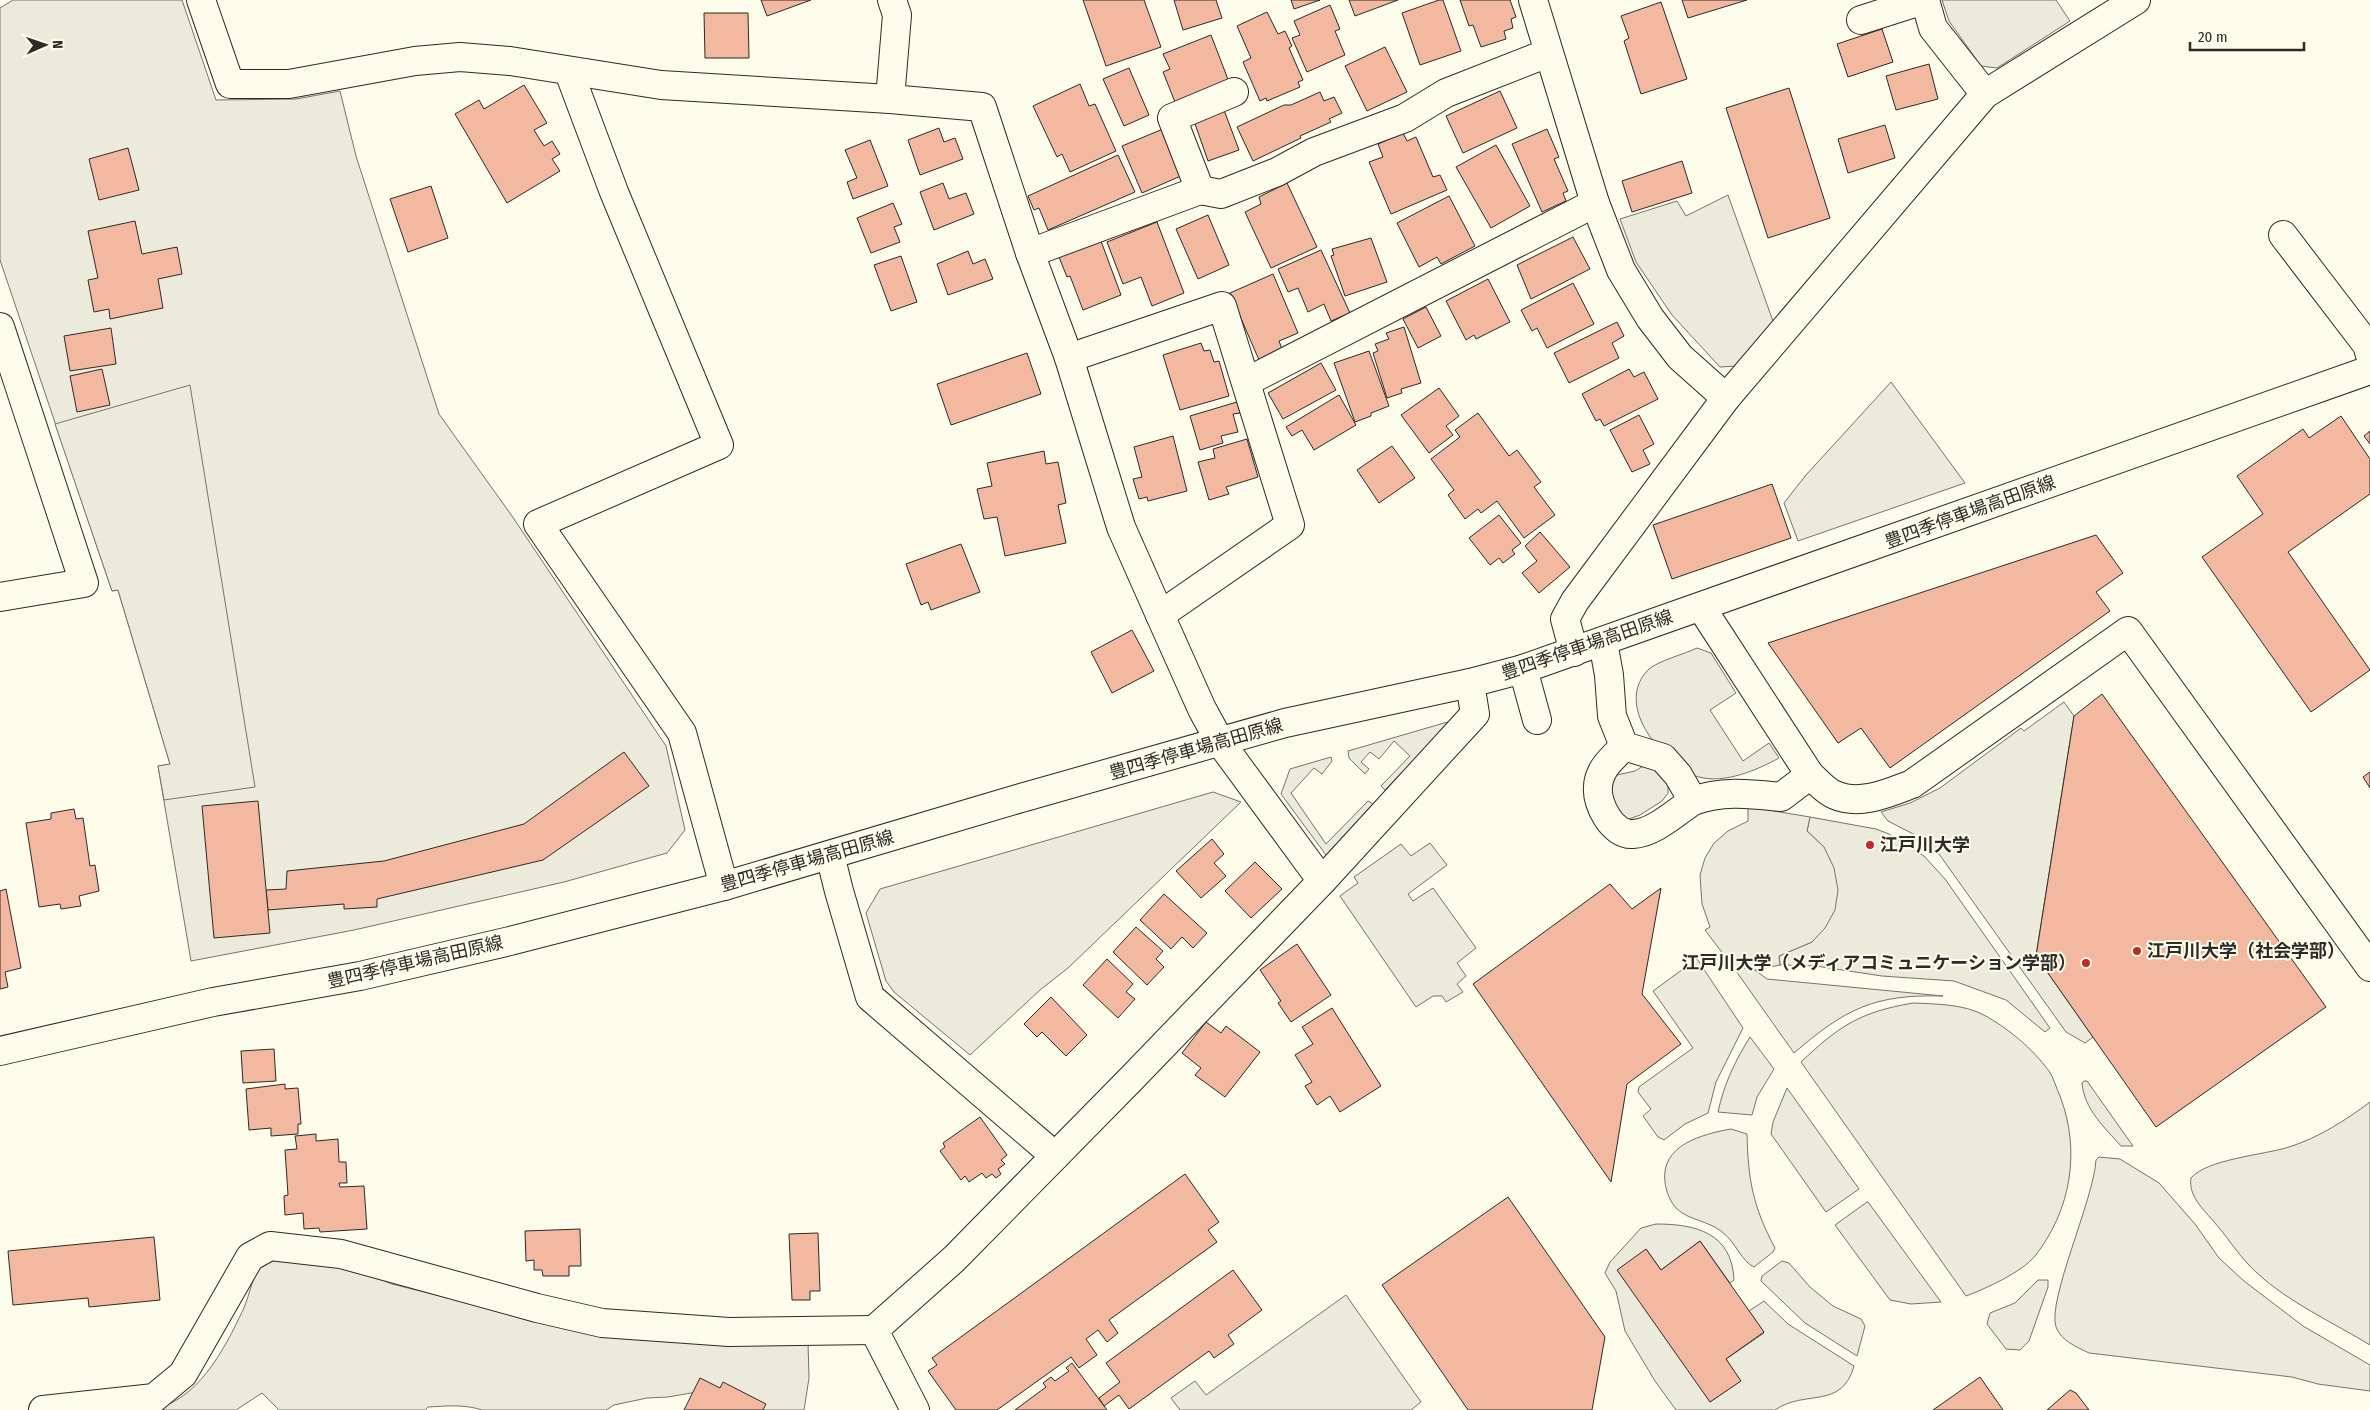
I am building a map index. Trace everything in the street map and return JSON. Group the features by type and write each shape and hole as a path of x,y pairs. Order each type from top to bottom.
{"street":[{"path":"201,0 230,84 289,84 415,61 460,57 510,61 661,85 890,99 982,107 1030,252 1069,358 1121,527 1202,709 1220,742 1322,881"},
{"path":"890,99 897,15 892,0"},
{"path":"1533,0 1595,203 1621,270 1650,318 1680,357 1726,398"},
{"path":"1861,20 1924,0 1933,28 1985,94"},
{"path":"1574,652 1565,619 1575,601 1726,398 1985,94 2136,0"},
{"path":"1030,252 1200,190 1221,194 1314,152 1405,118 1446,93 1548,53"},
{"path":"570,72 614,192 719,445 538,524 682,733 724,886"},
{"path":"1200,190 1172,118 1234,92"},
{"path":"1246,382 1595,203"},
{"path":"2283,235 2367,345 2370,355"},
{"path":"1069,358 1222,306 1290,524 1160,615"},
{"path":"0,327 84,583 0,597"},
{"name":"豊四季停車場高田原線","path":"0,1051 213,1002 369,974 510,941 724,886 1285,724 1470,683 1522,669 2370,370"},
{"path":"1701,607 1810,775 1834,795 1848,798 1873,798 1912,784 2128,631 2370,967"},
{"path":"1603,642 1609,675 1612,716 1624,746"},
{"path":"1522,669 1537,720"},
{"path":"44,1410 91,1408 154,1398 182,1374 250,1257 270,1246 341,1254 538,1308 602,1323 729,1332 874,1330 954,1259 1322,881 1475,714 1470,683"},
{"path":"1624,746 1602,771 1597,788 1602,808 1612,824 1623,833 1632,835 1647,831 1693,801 1711,794 1749,794 1781,797 1810,775"},
{"path":"1624,746 1663,758 1678,775 1693,801"},
{"path":"830,855 838,891 870,997 1055,1156"},
{"path":"874,1330 915,1410"}],"shaded area":[{"path":"13,0 182,0 216,100 296,99 340,91 356,156 439,414 512,516 666,746 685,830 667,853 564,882 354,930 191,961 158,766 170,764 118,590 112,591 0,260 0,8"},
{"path":"1942,0 2056,0 2070,21 1997,68 1981,66 1949,21"},
{"path":"1728,195 1774,324 1737,366 1720,367 1672,315 1636,262 1620,219 1677,201 1686,216"},
{"path":"1891,382 1965,483 1798,541 1784,503 1806,475"},
{"path":"190,385 255,787 164,800 158,766 170,764 118,590 112,591 55,424"},
{"path":"1697,648 1711,653 1736,693 1710,710 1743,761 1769,743 1779,758 1740,775 1709,779 1695,776 1689,772 1661,749 1648,734 1639,716 1637,706 1636,696 1642,678 1652,667"},
{"path":"2064,702 2074,716 2036,956 2093,1037 2085,1043 2066,1032 1939,854 1919,837 1888,821 1881,812 1910,803 1940,788 2021,728 2024,731"},
{"path":"1451,721 1385,790 1381,786 1410,756 1394,741 1379,759 1370,752 1361,762 1369,769 1365,774 1349,758 1348,751"},
{"path":"1331,757 1332,761 1322,774 1314,768 1291,793 1326,844 1368,801 1373,804 1326,855 1281,794 1290,769"},
{"path":"1648,763 1668,780 1668,793 1662,801 1640,815 1629,819 1620,816 1609,787 1617,775 1635,771"},
{"path":"1213,792 1241,802 1068,968 1040,990 970,1055 894,992 886,981 866,913 880,889"},
{"path":"1768,805 1774,811 1810,817 1807,831 1824,847 1834,868 1838,890 1835,910 1825,928 1812,942 1779,956 1780,965 1755,970 1741,967 1736,971 1705,930 1710,927 1702,904 1700,875 1705,858 1714,843 1728,831 1748,821 1748,806"},
{"path":"1810,817 1876,829 1889,834 1924,856 1945,879 2050,1028 2045,1032 2006,1000 1954,981 1882,976 1816,966 1780,965 1779,956 1812,942 1824,847 1807,831"},
{"path":"1430,843 1447,865 1408,894 1413,901 1433,888 1476,948 1457,963 1466,976 1457,984 1463,992 1446,1002 1442,996 1433,996 1416,1007 1340,896 1358,883 1354,877 1401,844 1411,856"},
{"path":"1697,959 1743,1028 1716,1082 1708,1113 1685,1124 1664,1140 1658,1137 1643,1116 1651,1109 1638,1092 1639,1087 1693,1048 1653,991"},
{"path":"1741,967 1755,970 1767,979 1943,996 1898,998 1862,1007 1829,1025 1794,1053 1736,971"},
{"path":"1913,1003 1949,1005 1976,1011 2002,1026 2028,1047 2052,1077 2060,1096 2070,1138 2071,1159 2069,1179 2057,1219 2047,1238 2035,1256 2021,1268 1993,1284 1966,1296 1801,1062 1827,1039 1851,1022 1878,1011"},
{"path":"1750,1037 1774,1069 1757,1097 1752,1115 1718,1112 1723,1092 1731,1073"},
{"path":"2087,1081 2133,1146 2121,1146 2096,1118 2084,1092 2082,1083"},
{"path":"1787,1088 1859,1189 1826,1212 1771,1134 1773,1122"},
{"path":"2370,1102 2370,1345 2297,1303 2269,1284 2257,1273 2194,1197 2191,1178 2210,1166 2222,1162 2278,1150 2311,1139"},
{"path":"1731,1129 1747,1134 1750,1179 1753,1193 1761,1219 1775,1248 1773,1252 1754,1267 1746,1261 1721,1231 1687,1216 1677,1209 1670,1200 1665,1182 1665,1169 1669,1159 1676,1150 1696,1138"},
{"path":"2099,1157 2120,1159 2159,1183 2195,1224 2219,1258 2244,1281 2303,1326 2370,1365 2370,1391 2318,1384 2292,1377 2089,1353 2065,1340 2056,1327 2055,1314 2058,1295 2088,1199 2096,1160"},
{"path":"1867,1202 1941,1302 1911,1304 1890,1300 1835,1225"},
{"path":"1656,1224 1685,1226 1709,1234 1727,1251 1732,1264 1734,1280 1730,1283 1700,1241 1661,1270 1646,1249 1710,1402 1740,1381 1726,1359 1764,1333 1749,1311 1764,1301 1788,1324 1854,1366 1848,1380 1832,1394 1798,1400 1775,1410 1676,1410 1655,1381 1625,1331 1616,1291 1605,1273 1610,1262 1641,1228"},
{"path":"267,1258 358,1270 392,1284 489,1308 808,1342 809,1378 804,1410 763,1410 720,1388 668,1397 647,1398 614,1405 606,1410 482,1410 455,1406 428,1407 425,1410 279,1410 262,1393 236,1410 149,1410 166,1405 181,1397 195,1386 207,1372 227,1342 246,1303 258,1269"},
{"path":"1782,1261 1789,1263 1810,1287 1833,1306 1861,1319 1865,1326 1857,1356 1805,1323 1761,1281 1762,1276"},
{"path":"2038,1280 2048,1280 2048,1287 2029,1341 2020,1350 2006,1349 1987,1324 1990,1313 2015,1303"},
{"path":"1346,1295 1421,1402 1411,1410 1180,1410 1171,1398 1195,1381 1206,1395"}],"building":[{"path":"761,0 811,0 767,16"},
{"path":"1083,0 1144,0 1161,47 1106,66"},
{"path":"1174,0 1216,0 1222,18 1183,30"},
{"path":"1291,0 1320,0 1294,9"},
{"path":"1349,0 1398,0 1355,16"},
{"path":"1443,0 1461,51 1420,65 1402,13"},
{"path":"1460,0 1510,0 1516,17 1511,19 1513,28 1504,31 1506,39 1481,47 1473,25 1469,26"},
{"path":"1682,0 1747,0 1688,18"},
{"path":"1661,2 1687,79 1641,94 1624,41 1629,38 1621,16"},
{"path":"1330,5 1340,29 1335,31 1345,55 1307,72 1292,38 1300,35 1294,21"},
{"path":"1267,12 1278,34 1285,31 1292,46 1289,48 1303,80 1298,82 1300,87 1267,101 1266,98 1260,101 1243,62 1251,58 1237,26"},
{"path":"704,13 748,13 749,58 705,58"},
{"path":"1882,29 1893,62 1848,77 1837,44"},
{"path":"1211,35 1229,82 1175,102 1163,72 1170,69 1163,54"},
{"path":"1385,47 1407,92 1367,111 1345,66"},
{"path":"1929,64 1938,99 1896,110 1886,76"},
{"path":"1129,68 1149,115 1124,126 1103,79"},
{"path":"1080,84 1089,106 1095,104 1116,151 1070,172 1062,154 1057,157 1033,106"},
{"path":"524,85 547,123 534,130 544,146 552,141 560,154 552,159 560,171 507,203 455,114 479,100 484,109"},
{"path":"1789,88 1830,218 1768,238 1726,108"},
{"path":"1500,91 1517,128 1463,153 1446,116"},
{"path":"1320,92 1324,101 1334,97 1342,113 1329,119 1331,122 1253,161 1237,127 1284,105 1291,105"},
{"path":"1224,110 1239,150 1208,161 1194,121"},
{"path":"1885,125 1895,158 1848,173 1838,139"},
{"path":"939,128 944,142 955,138 963,159 920,175 908,140"},
{"path":"1163,129 1183,175 1142,193 1122,146"},
{"path":"1547,129 1559,157 1554,159 1568,191 1563,193 1566,201 1542,212 1512,144"},
{"path":"1403,133 1407,141 1416,137 1433,177 1440,175 1447,190 1391,214 1369,162 1383,157 1378,144"},
{"path":"870,140 888,186 853,199 847,182 857,178 845,150"},
{"path":"1496,145 1530,206 1491,228 1456,167"},
{"path":"128,148 139,190 99,200 89,159"},
{"path":"1118,155 1135,192 1048,230 1039,208 1034,210 1028,196"},
{"path":"1682,161 1692,193 1632,212 1622,181"},
{"path":"943,183 949,199 966,193 974,214 934,230 920,192"},
{"path":"1287,183 1317,247 1271,268 1245,212 1261,204 1259,197"},
{"path":"431,186 448,238 408,252 390,199"},
{"path":"1449,196 1475,246 1441,264 1437,257 1419,267 1397,223"},
{"path":"893,203 902,224 894,227 900,242 871,253 857,218"},
{"path":"1208,215 1229,265 1198,279 1176,229"},
{"path":"135,221 142,254 177,247 182,274 158,279 163,308 110,319 109,309 94,312 88,280 98,278 88,231"},
{"path":"1157,222 1184,293 1152,306 1141,277 1123,284 1107,242"},
{"path":"1573,237 1590,269 1531,299 1517,265"},
{"path":"1371,238 1387,282 1345,296 1331,256 1334,255 1332,249"},
{"path":"1101,241 1121,295 1083,310 1070,276 1067,277 1059,257"},
{"path":"1321,250 1350,313 1331,321 1324,304 1308,312 1298,288 1288,292 1278,269"},
{"path":"968,251 973,264 985,259 993,279 948,295 937,264"},
{"path":"901,256 917,302 891,311 874,265"},
{"path":"1273,274 1298,333 1279,341 1282,349 1259,360 1230,293"},
{"path":"1488,279 1510,322 1476,339 1474,335 1466,340 1446,301"},
{"path":"1573,283 1594,324 1547,348 1537,328 1532,331 1521,310"},
{"path":"1426,307 1441,336 1418,348 1403,319"},
{"path":"1617,322 1624,336 1612,343 1619,358 1569,383 1554,353"},
{"path":"1404,327 1421,383 1401,389 1402,393 1387,398 1373,353 1378,351 1375,344 1389,339 1386,333"},
{"path":"111,328 116,364 70,371 64,336"},
{"path":"1201,343 1204,351 1210,350 1214,362 1219,361 1229,396 1180,410 1163,355"},
{"path":"1369,351 1389,406 1355,422 1334,363"},
{"path":"1027,353 1041,394 951,425 937,384"},
{"path":"1321,363 1336,390 1283,419 1268,393"},
{"path":"102,369 110,405 77,412 70,376"},
{"path":"1629,369 1634,377 1644,372 1658,399 1604,426 1600,419 1596,421 1582,394"},
{"path":"1439,388 1459,416 1446,426 1453,435 1429,453 1401,415"},
{"path":"1339,395 1356,425 1314,450 1302,430 1292,436 1286,427"},
{"path":"1237,402 1240,413 1233,414 1238,432 1221,436 1223,443 1200,450 1190,416"},
{"path":"1478,413 1509,456 1517,450 1541,482 1534,487 1555,515 1524,538 1497,501 1481,513 1478,509 1465,519 1448,495 1454,490 1431,459 1460,437 1455,430"},
{"path":"1639,415 1654,444 1643,450 1650,464 1632,472 1610,430"},
{"path":"2341,416 2370,459 2370,494 2288,552 2370,670 2311,712 2202,557 2263,514 2237,476 2303,429 2309,438"},
{"path":"2370,431 2370,444 2364,436"},
{"path":"1173,436 1187,491 1148,501 1147,497 1139,499 1133,479 1142,477 1134,447"},
{"path":"1247,439 1258,477 1226,487 1229,494 1209,500 1198,462 1215,458 1213,449"},
{"path":"1392,446 1415,478 1379,503 1357,470"},
{"path":"1044,451 1046,464 1058,462 1066,503 1058,505 1066,543 1005,556 997,517 984,519 977,489 992,486 987,463"},
{"path":"1772,484 1791,538 1672,579 1653,525"},
{"path":"1499,515 1521,543 1512,550 1515,554 1503,563 1499,558 1490,565 1469,538"},
{"path":"1540,532 1570,567 1539,593 1522,573 1537,561 1525,546"},
{"path":"2096,535 2123,573 2096,592 2110,611 1890,768 1861,728 1838,743 1768,643"},
{"path":"961,544 980,592 931,610 928,602 921,605 906,564"},
{"path":"1132,630 1154,671 1112,693 1091,652"},
{"path":"2102,694 2326,1007 2156,1127 2036,956 2074,716"},
{"path":"624,752 649,786 543,860 377,899 377,907 344,909 344,904 268,910 266,890 286,889 287,871 384,861 524,824"},
{"path":"2370,772 2370,788 2363,777"},
{"path":"258,801 270,933 214,938 202,806"},
{"path":"74,809 76,819 83,818 90,866 95,865 99,891 79,896 81,906 61,909 60,904 39,907 26,823 51,819 51,813"},
{"path":"1212,839 1224,854 1214,863 1226,876 1201,898 1176,871"},
{"path":"1255,862 1282,889 1251,918 1225,891"},
{"path":"1610,884 1632,909 1661,888 1642,994 1681,1044 1627,1084 1611,1182 1473,984"},
{"path":"6,889 21,968 5,972 8,987 0,989 0,891"},
{"path":"1164,894 1207,933 1193,948 1182,937 1171,949 1140,920"},
{"path":"1136,927 1163,951 1156,959 1164,967 1147,985 1113,952"},
{"path":"1297,944 1331,995 1291,1022 1278,1003 1281,1001 1260,970"},
{"path":"1107,959 1133,984 1126,992 1135,999 1118,1018 1083,985"},
{"path":"1051,997 1087,1035 1066,1056 1042,1032 1037,1037 1024,1024"},
{"path":"1332,1008 1381,1086 1340,1112 1330,1096 1317,1105 1305,1086 1312,1082 1295,1055 1313,1044 1302,1027"},
{"path":"1206,1022 1221,1033 1226,1026 1260,1052 1225,1097 1195,1075 1201,1068 1182,1053"},
{"path":"274,1049 276,1081 243,1083 241,1051"},
{"path":"285,1084 285,1089 298,1088 301,1124 298,1124 298,1134 271,1136 271,1128 249,1130 246,1089"},
{"path":"980,1117 1007,1155 1001,1160 1005,1164 998,1169 1001,1174 996,1178 992,1174 986,1178 982,1173 969,1182 965,1176 961,1180 940,1151 945,1147 943,1143"},
{"path":"316,1134 316,1141 338,1139 339,1162 346,1162 347,1183 339,1183 340,1187 364,1186 367,1229 320,1232 319,1228 304,1229 303,1213 285,1215 284,1196 288,1195 285,1150 297,1149 295,1136"},
{"path":"1185,1174 1219,1222 1208,1230 1217,1242 1109,1320 1118,1333 1107,1342 1098,1330 1086,1339 1097,1355 1079,1368 1071,1357 997,1410 956,1410 928,1371 937,1365 932,1358"},
{"path":"1508,1197 1605,1337 1592,1410 1468,1410 1382,1285"},
{"path":"580,1229 581,1266 569,1266 569,1276 543,1276 542,1270 534,1270 534,1260 526,1261 525,1231"},
{"path":"818,1233 820,1291 810,1291 810,1300 792,1300 789,1234"},
{"path":"154,1237 160,1300 89,1307 88,1298 13,1305 8,1251"},
{"path":"1700,1241 1764,1332 1726,1359 1741,1381 1710,1402 1617,1270 1646,1249 1661,1270"},
{"path":"1233,1270 1262,1310 1228,1335 1234,1344 1214,1358 1209,1351 1129,1409 1119,1395 1104,1406 1099,1398 1120,1382 1106,1363"},
{"path":"1072,1363 1107,1410 1015,1410 1046,1387 1043,1383 1051,1377 1055,1381 1069,1371 1066,1368"},
{"path":"1980,1377 2003,1410 1933,1410"},
{"path":"700,1378 720,1388 723,1382 766,1404 763,1410 684,1410"},
{"path":"2070,1390 2076,1393 2089,1410 2047,1410"}],"place":[{"name":"江戸川大学","path":"1870,845"},
{"name":"江戸川大学（社会学部）","path":"2137,951"},
{"name":"江戸川大学（メディアコミュニケーション学部）","path":"2086,963"}]}
